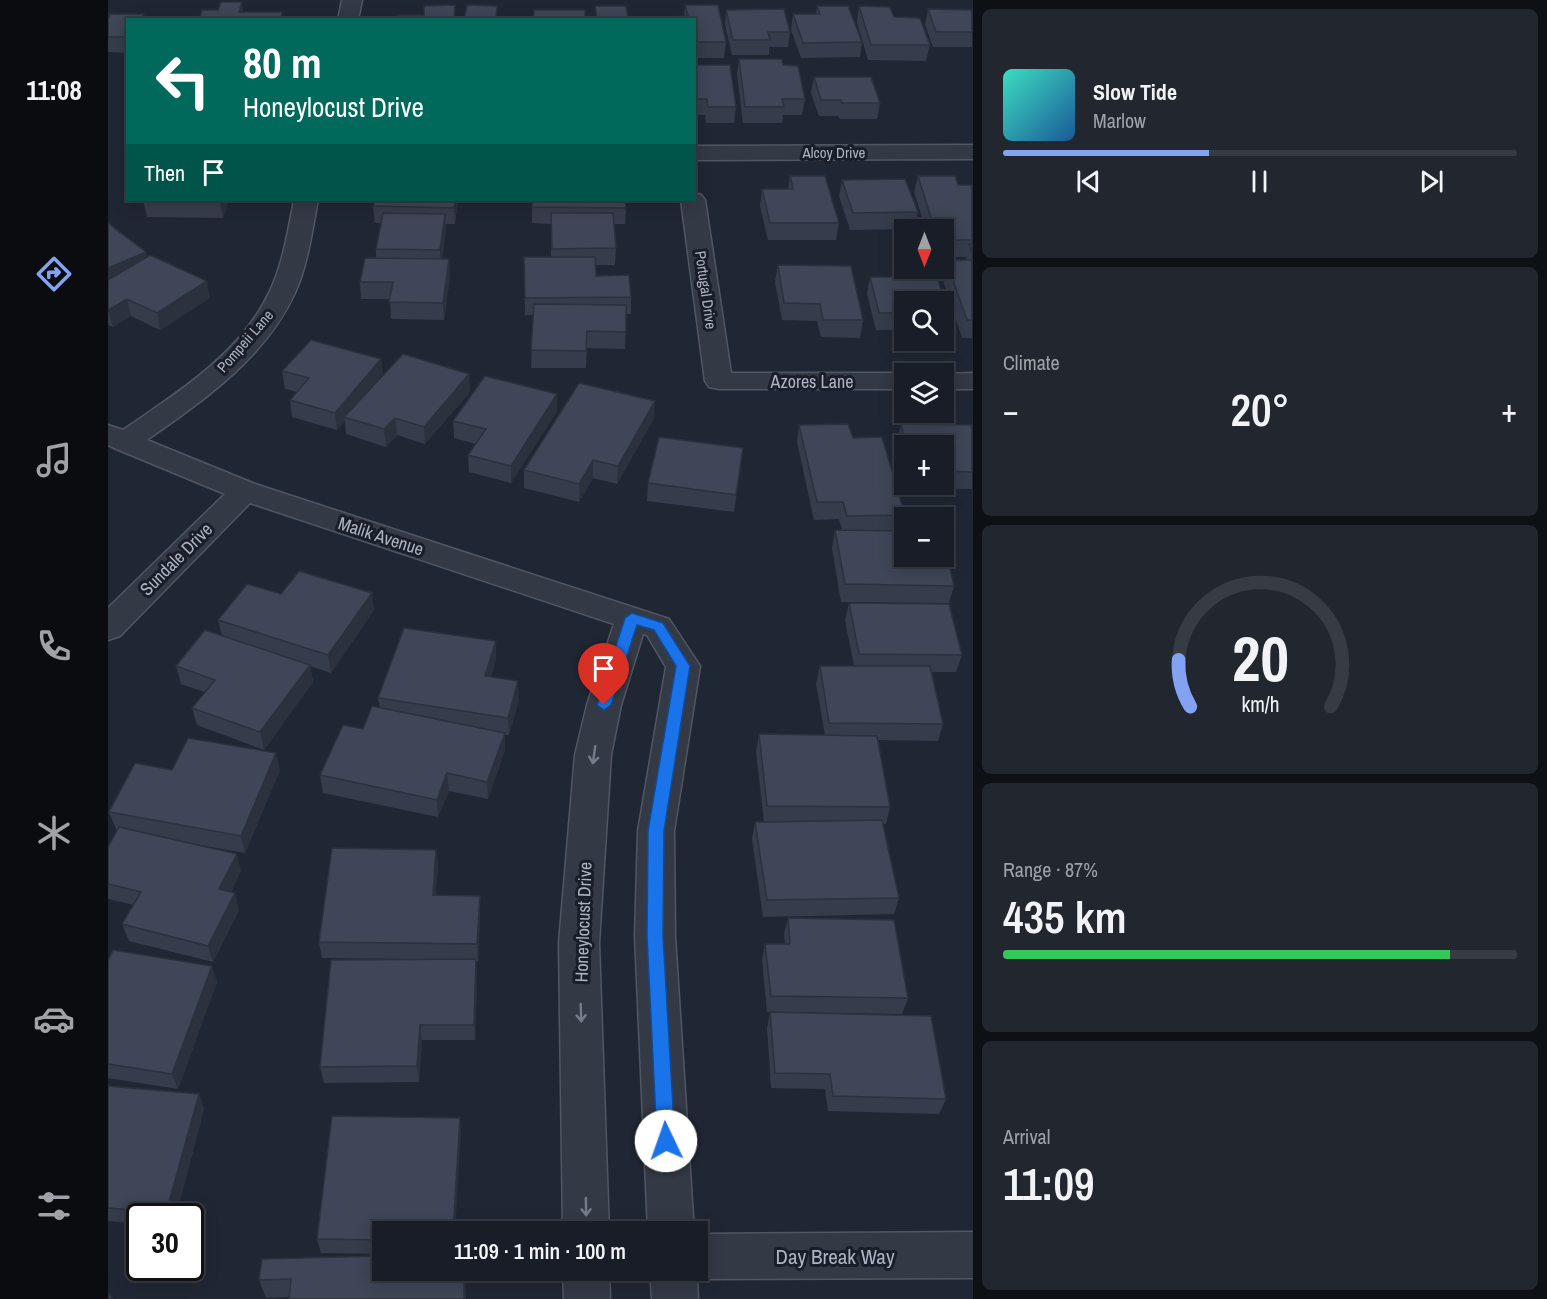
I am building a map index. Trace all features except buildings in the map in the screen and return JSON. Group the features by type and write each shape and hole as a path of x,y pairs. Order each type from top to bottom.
{"street":[{"path":"348,18 352,0"},
{"name":"Alcoy Drive","path":"696,153 972,152"},
{"name":"Pompeii Lane","path":"116,438 201,388 231,362 267,319 282,295 292,267 306,201"},
{"name":"Portugal Drive","path":"693,201 719,381"},
{"name":"Azores Lane","path":"719,381 894,381"},
{"path":"954,381 972,381"},
{"name":"Malik Avenue","path":"116,438 245,491 645,622"},
{"name":"Sundale Drive","path":"108,628 245,491"},
{"path":"645,622 683,666 656,831 655,936 670,1221"},
{"name":"Honeylocust Drive","path":"586,1221 579,943 593,755 604,705 645,622"},
{"name":"Day Break Way","path":"708,1257 972,1255"},
{"path":"586,1281 587,1299"},
{"path":"674,1281 675,1299"}],"route":[{"path":"604,705 632,618 658,627 683,666 656,831 655,936 666,1141"}]}
